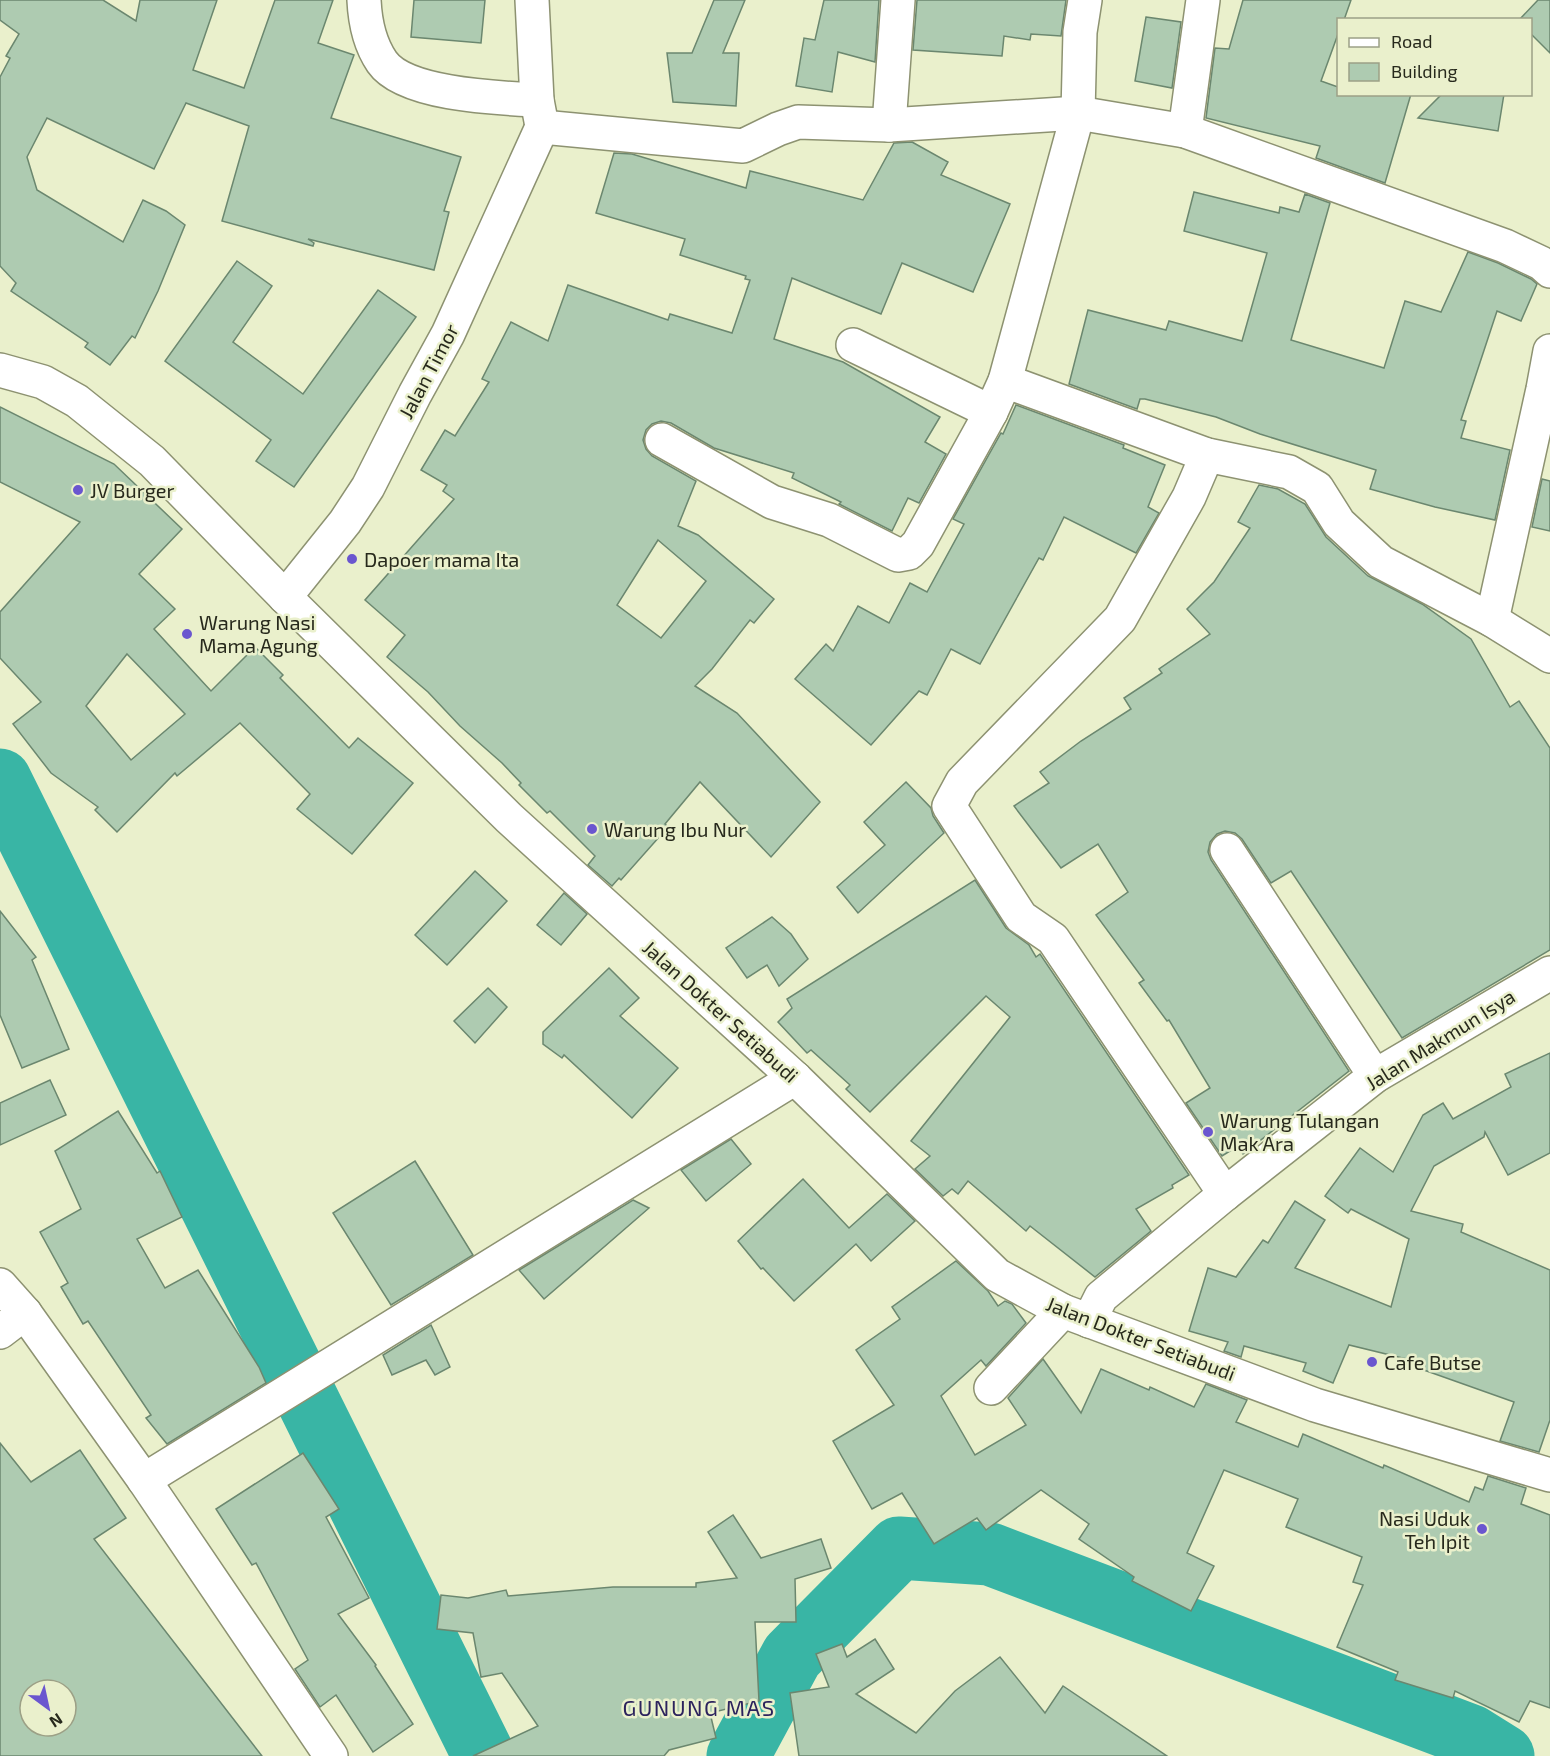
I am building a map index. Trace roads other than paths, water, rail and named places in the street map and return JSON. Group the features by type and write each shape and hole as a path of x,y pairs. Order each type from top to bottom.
{"street":[{"path":"364,0 365,24 373,45 383,63 398,76 428,87 478,97 540,114 743,146 778,129 798,123 889,125 1078,113 1185,131 1505,246 1541,263 1550,271"},
{"path":"532,0 540,114"},
{"path":"889,125 898,0"},
{"path":"662,440 772,502 829,520 898,555 909,554 918,544 991,412 1005,381 1078,113 1080,32 1084,0"},
{"path":"1185,131 1203,0"},
{"name":"Jalan Timor","path":"285,597 345,522 368,487 448,334 503,217 526,159 540,114"},
{"path":"853,345 991,412"},
{"path":"1492,620 1550,351"},
{"name":"Jalan Dokter Setiabudi","path":"0,370 43,382 85,408 152,461 285,597 509,818 795,1077 997,1275 1076,1316 1315,1405 1550,1475"},
{"path":"1005,381 1207,455 1289,472 1317,488 1339,523 1381,562 1492,620 1550,656"},
{"path":"1207,455 1189,497 1120,619 962,782 949,806 1021,917 1053,939 1225,1194"},
{"path":"1227,850 1375,1076"},
{"name":"Jalan Makmun Isya","path":"991,1388 1225,1194 1375,1076 1550,973"},
{"path":"144,1480 795,1077"},
{"path":"0,1285 13,1322 144,1480 330,1756"}],"waterway":[{"path":"0,780 484,1756"},
{"path":"738,1756 792,1656 899,1548 990,1554 1471,1736 1503,1756"}],"place":[{"name":"JV Burger","path":"78,490"},
{"name":"Dapoer mama Ita","path":"352,559"},
{"name":"Warung Nasi Mama Agung","path":"187,634"},
{"name":"Warung Ibu Nur","path":"592,829"},
{"name":"Warung Tulangan Mak Ara","path":"1208,1132"},
{"name":"Cafe Butse","path":"1372,1362"},
{"name":"Nasi Uduk Teh Ipit","path":"1482,1529"}],"district":[{"name":"GUNUNG MAS","path":"699,1707"}]}
